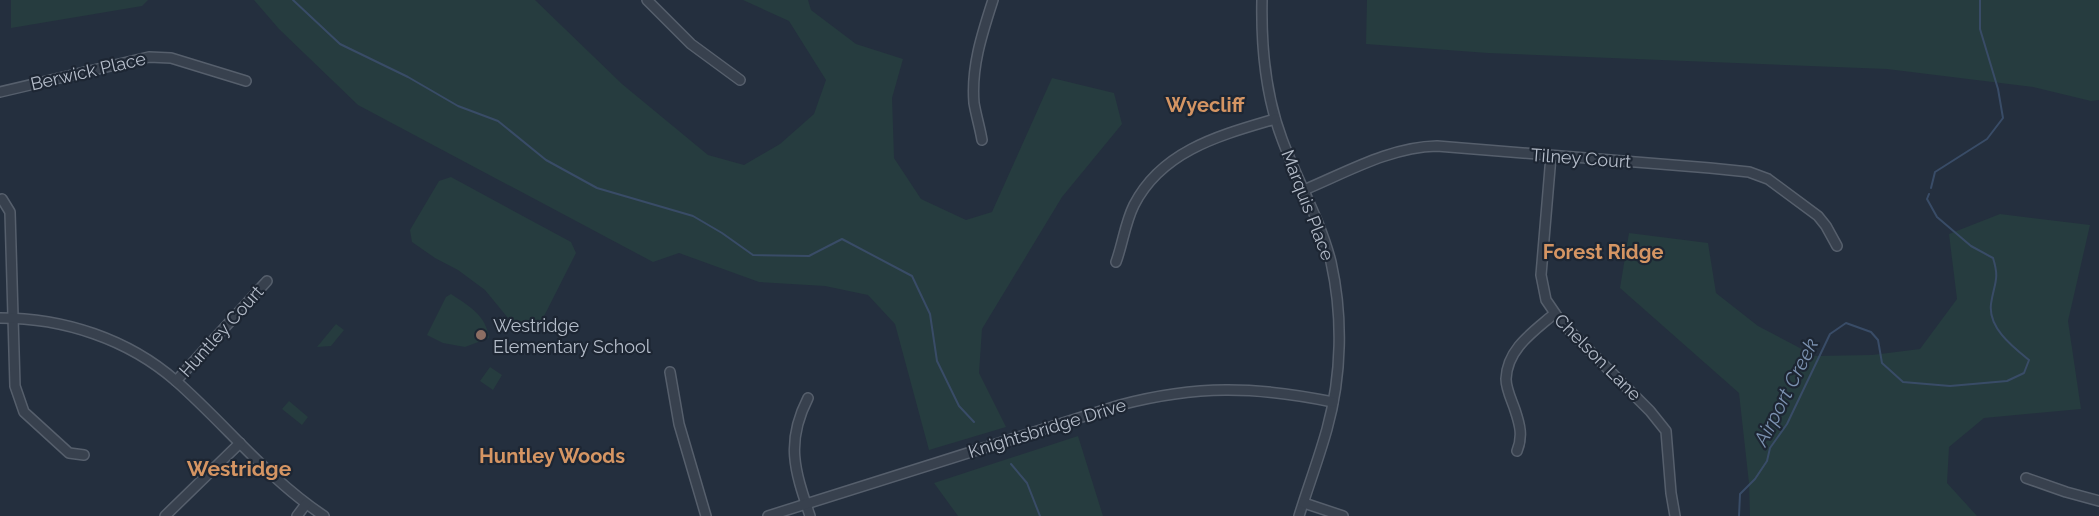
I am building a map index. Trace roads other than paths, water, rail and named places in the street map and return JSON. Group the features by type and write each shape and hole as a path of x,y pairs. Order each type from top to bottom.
{"street":[{"path":"647,0 691,44 740,80"},
{"path":"982,140 974,103 974,71 981,35 993,0"},
{"name":"Marquis Place","path":"1262,0 1263,56 1275,119 1322,233 1336,287 1339,318 1339,348 1333,402 1299,516"},
{"name":"Berwick Place","path":"0,92 149,57 171,58 246,81"},
{"path":"1116,262 1125,226 1134,205 1150,180 1186,151 1202,143 1275,119"},
{"name":"Tilney Court","path":"1304,190 1398,150 1421,146 1710,168 1758,175 1768,179 1818,216 1837,246"},
{"name":"Chelson Lane","path":"1551,156 1541,275 1546,300 1554,314 1664,426 1675,516"},
{"path":"2,200 10,212 15,386 24,412 69,453 84,455"},
{"name":"Huntley Court","path":"176,381 267,281"},
{"path":"1517,451 1521,441 1521,428 1506,381 1511,357 1523,340 1554,314"},
{"path":"0,318 46,321 90,332 139,355 176,381 306,504 324,516"},
{"path":"670,372 680,428 705,516"},
{"name":"Knightsbridge Drive","path":"768,516 1120,405 1165,394 1246,389 1333,402"},
{"path":"808,398 795,429 794,447 798,481 810,516"},
{"path":"165,516 240,443"},
{"path":"2026,478 2099,501"},
{"path":"1304,503 1343,516"},
{"path":"297,516 306,504"}],"waterway":[{"path":"293,0 340,44 408,77 458,106 498,121 546,160 597,188 693,216 753,255 809,256 842,239 912,276 930,314 937,361 959,406 974,422"},
{"name":"Airport Creek","path":"1931,188 1935,172 1987,139 2003,118 1998,89 1980,29 1980,0"},
{"name":"Airport Creek","path":"1739,516 1740,494 1755,479 1767,461 1770,448 1787,424 1830,334 1846,323 1871,332 1878,340 1882,363 1903,382 1950,386 2007,381 2024,373 2029,360 2003,336 1993,321 1991,304 1996,277 1993,258 1971,246 1937,217 1927,199 1929,194"},
{"path":"1011,464 1027,483 1040,516"}],"place":[{"name":"Westridge Elementary School","path":"481,335"}],"district":[{"name":"Wyecliff","path":"1205,105"},
{"name":"Forest Ridge","path":"1603,252"},
{"name":"Huntley Woods","path":"552,456"},
{"name":"Westridge","path":"239,468"}]}
